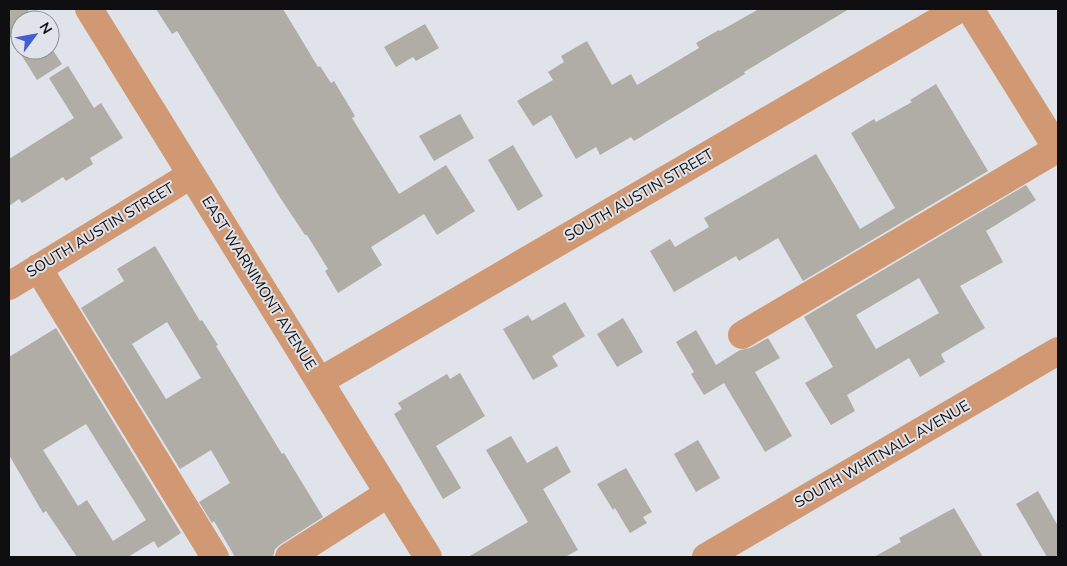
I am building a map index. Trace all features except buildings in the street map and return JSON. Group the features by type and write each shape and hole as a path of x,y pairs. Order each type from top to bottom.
{"street":[{"name":"EAST WARNIMONT AVENUE","path":"89,9 428,557"},
{"name":"SOUTH AUSTIN STREET","path":"320,382 959,9"},
{"path":"742,335 1058,150 970,9"},
{"name":"SOUTH AUSTIN STREET","path":"9,286 191,175"},
{"path":"38,268 215,557"},
{"name":"SOUTH WHITNALL AVENUE","path":"706,557 1058,352"},
{"path":"288,557 389,494"}]}
